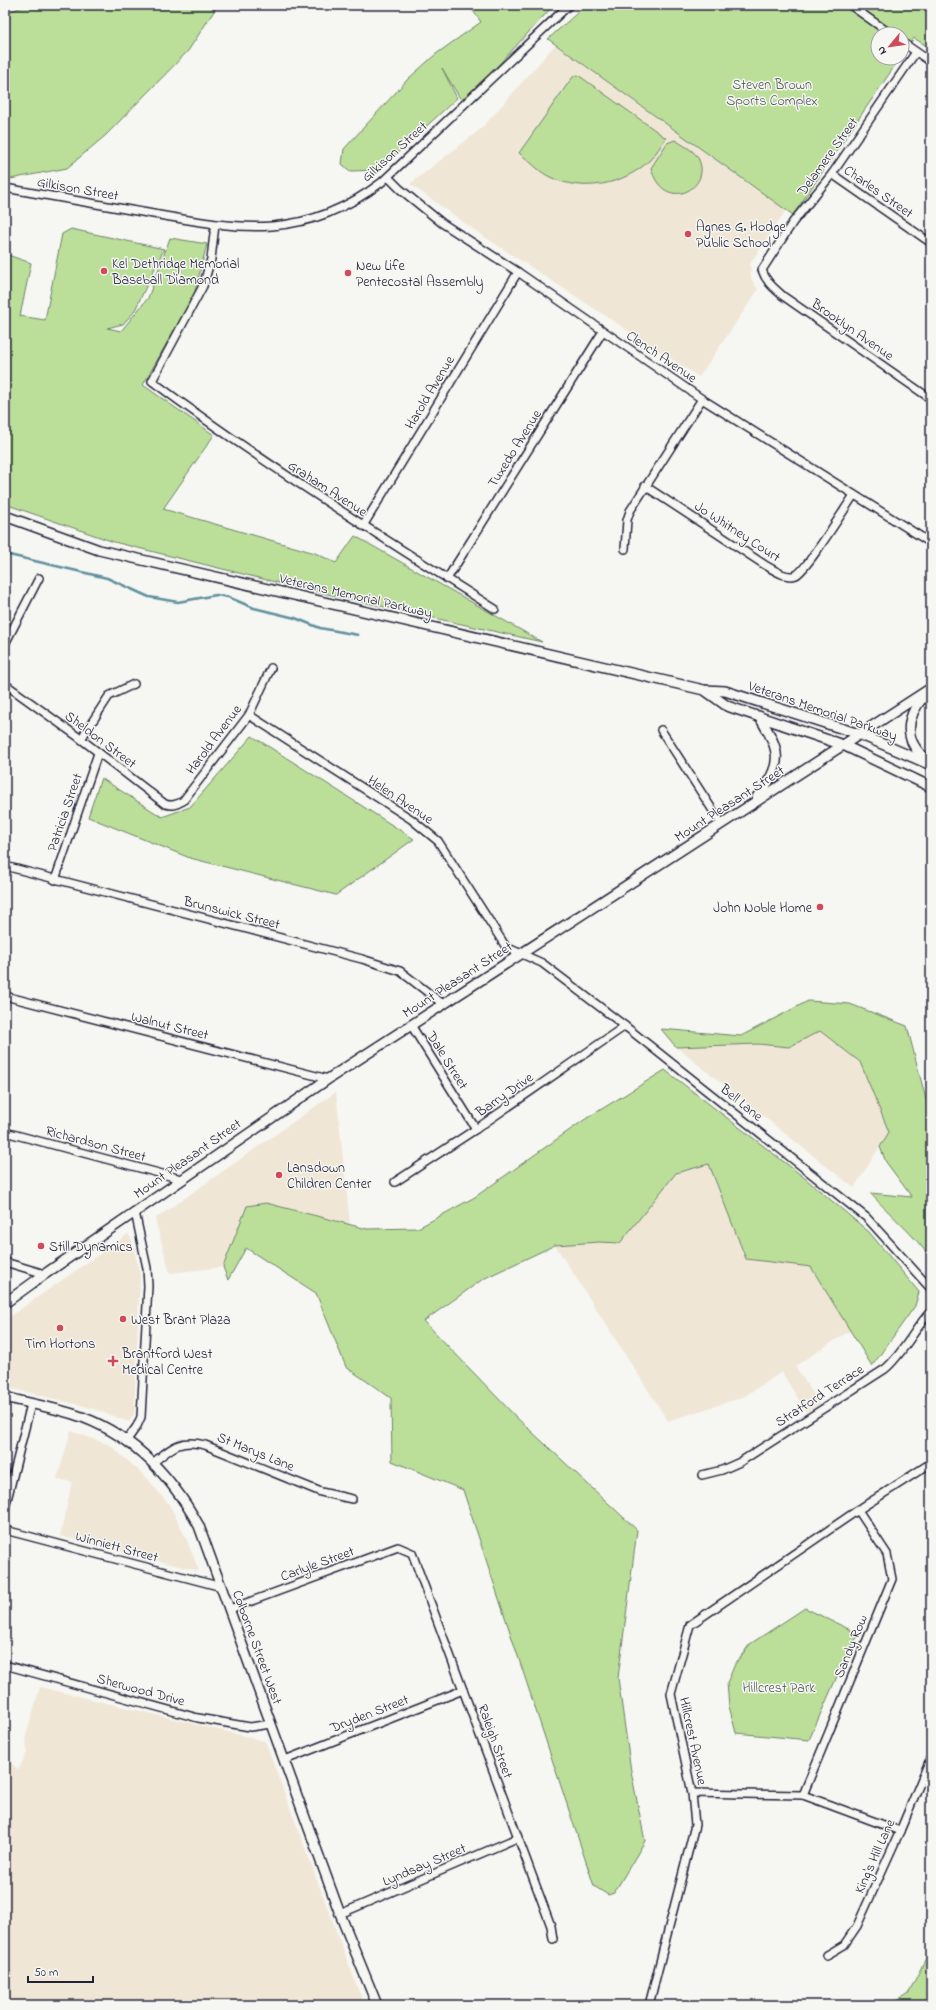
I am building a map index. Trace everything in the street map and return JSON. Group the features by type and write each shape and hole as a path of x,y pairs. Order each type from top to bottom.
{"main road":[{"name":"Veterans Memorial Parkway","path":"5,516 99,550 704,690 725,691 859,734 931,764"},
{"name":"Mount Pleasant Street","path":"5,1303 181,1179 328,1079 930,688"},
{"path":"930,688 916,705 909,727 913,746 931,764"},
{"name":"Veterans Memorial Parkway","path":"704,690 727,706 843,745 931,787"},
{"path":"752,803 769,782 775,767 777,754 774,741 759,716"},
{"name":"Colborne Street West","path":"5,1397 74,1414 110,1430 127,1440 154,1462 187,1504 199,1526 340,1914 377,2005"}],"street":[{"name":"Gilkison Street","path":"5,188 215,225 264,228 308,220 348,204 369,192 388,177 569,5"},
{"path":"850,5 880,26"},
{"path":"910,48 931,62"},
{"name":"Delamere Street","path":"764,277 762,270 793,222 832,174 916,52"},
{"name":"Charles Street","path":"832,174 931,243"},
{"name":"Clench Avenue","path":"388,177 433,217 518,272 702,398 931,543"},
{"name":"Graham Avenue","path":"215,225 211,259 203,286 152,381 223,434 363,526 495,609"},
{"name":"Harold Avenue","path":"363,526 518,272"},
{"name":"Brooklyn Avenue","path":"764,277 783,296 931,399"},
{"name":"Tuxedo Avenue","path":"447,578 603,331"},
{"path":"625,549 627,520 630,511 702,398"},
{"name":"Jo Whitney Court","path":"645,486 765,565 781,574 789,576 797,575 810,563 854,495"},
{"path":"5,644 39,578"},
{"name":"Harold Avenue","path":"183,801 249,715 271,668"},
{"name":"Sheldon Street","path":"5,684 81,739 165,804 176,805 183,801"},
{"path":"81,739 109,696 134,684"},
{"name":"Helen Avenue","path":"249,715 411,819 438,841 506,947 522,954"},
{"path":"661,730 721,824"},
{"name":"Patricia Street","path":"55,880 98,753"},
{"name":"Brunswick Street","path":"5,866 362,958 400,971 443,1004"},
{"name":"Bell Lane","path":"522,954 542,963 625,1026 868,1218 931,1289"},
{"name":"Walnut Street","path":"5,996 328,1079"},
{"name":"Dale Street","path":"411,1025 476,1129"},
{"name":"Barry Drive","path":"395,1182 476,1129 625,1026"},
{"name":"Richardson Street","path":"5,1132 181,1179"},
{"path":"127,1440 137,1426 141,1417 148,1309 147,1268 135,1212"},
{"path":"5,1262 45,1274"},
{"name":"Stratford Terrace","path":"702,1475 722,1470 740,1462 885,1369 893,1362 919,1323 931,1311"},
{"path":"5,1508 31,1404"},
{"name":"St Marys Lane","path":"154,1462 176,1445 193,1442 205,1445 321,1492 352,1499"},
{"name":"Hillcrest Avenue","path":"649,2005 695,1825 692,1793 671,1694 690,1625 858,1510 931,1464"},
{"name":"Sandy Row","path":"803,1795 892,1578 887,1554 858,1510"},
{"name":"Winniett Street","path":"5,1530 222,1587"},
{"name":"Carlyle Street","path":"230,1609 398,1547 412,1553"},
{"name":"Raleigh Street","path":"412,1553 551,1926 553,1939"},
{"name":"Sherwood Drive","path":"5,1665 198,1718 250,1727 271,1724"},
{"name":"Dryden Street","path":"285,1760 463,1690"},
{"name":"King's Hill Lane","path":"827,1955 844,1945 857,1926 900,1831 931,1757"},
{"path":"692,1793 803,1795 900,1831"},
{"name":"Lyndsay Street","path":"340,1914 517,1838"}],"shaded area":[{"path":"555,45 786,210 750,264 751,278 758,290 699,377 480,234 410,184 482,128"},
{"path":"820,1031 860,1062 889,1132 854,1188 676,1047 758,1044 789,1047"},
{"path":"336,1092 350,1225 266,1203 248,1206 223,1267 170,1273 155,1219"},
{"path":"710,1164 746,1259 811,1267 851,1330 795,1366 820,1404 806,1412 782,1372 743,1397 668,1421 555,1245 599,1242 620,1243 676,1173"},
{"path":"128,1234 132,1240 140,1276 134,1414 129,1422 88,1407 5,1387 5,1320"},
{"path":"71,1431 110,1445 146,1477 170,1506 186,1538 199,1571 60,1536 72,1482 57,1479"},
{"path":"40,1687 265,1741 364,2005 5,2005 5,1756 18,1770 27,1753 26,1736"}],"green space":[{"path":"26,5 218,5 188,51 106,135 67,168 5,180 5,14"},
{"path":"469,5 554,5 463,103 442,68 457,98 379,170 350,171 342,164 344,149 408,79 436,54 481,22"},
{"name":"Steven Brown Sports Complex","path":"586,5 931,5 931,49 914,38 910,44 910,26 870,26 870,66 895,66 793,215 548,39"},
{"path":"578,75 666,138 650,160 640,169 616,181 589,185 576,185 563,182 546,175 519,153 569,82 574,76"},
{"path":"675,140 690,149 697,156 701,167 700,178 694,186 686,192 676,193 666,191 657,183 651,168 667,143"},
{"path":"71,229 164,249 134,312 123,324 107,328 121,331 148,298 170,238 207,244 194,295 143,385 214,435 163,509 315,553 336,563 355,536 542,642 287,585 114,542 5,504 5,254 31,263 20,316 45,320 62,234"},
{"path":"252,736 414,839 336,895 190,858 88,817 101,778 162,817 190,807"},
{"path":"808,1001 850,1004 907,1026 931,1119 931,1259 910,1233 870,1193 912,1197 886,1162 880,1147 889,1132 860,1062 820,1031 789,1047 758,1044 676,1047 661,1029 741,1036"},
{"path":"665,1070 801,1175 869,1232 919,1292 915,1306 872,1366 811,1267 746,1259 709,1164 676,1173 620,1243 599,1242 555,1245 483,1279 424,1321 517,1418 637,1530 618,1678 631,1771 645,1841 614,1893 608,1895 594,1886 463,1490 392,1461 391,1398 346,1367 316,1293 246,1248 228,1280 223,1267 247,1206 266,1203 367,1229 418,1228 475,1197 584,1120"},
{"name":"Hillcrest Park","path":"805,1608 859,1634 846,1656 809,1740 736,1733 729,1706 727,1683 735,1664 750,1644"},
{"path":"931,1948 931,2005 889,2005 908,1994"}],"waterway":[{"path":"5,554 107,578 149,597 178,602 216,595 228,597 254,608 295,618 320,628 358,635"}],"place":[{"name":"Agnes G. Hodge Public School","path":"688,234"},
{"name":"Kel Dethridge Memorial Baseball Diamond","path":"104,271"},
{"name":"New Life Pentecostal Assembly","path":"348,273"},
{"name":"John Noble Home","path":"820,907"},
{"name":"Lansdown Children Center","path":"279,1175"},
{"name":"Still Dynamics","path":"41,1246"},
{"name":"West Brant Plaza","path":"123,1319"},
{"name":"Tim Hortons","path":"60,1328"},
{"name":"Brantford West Medical Centre","path":"113,1361"}]}
